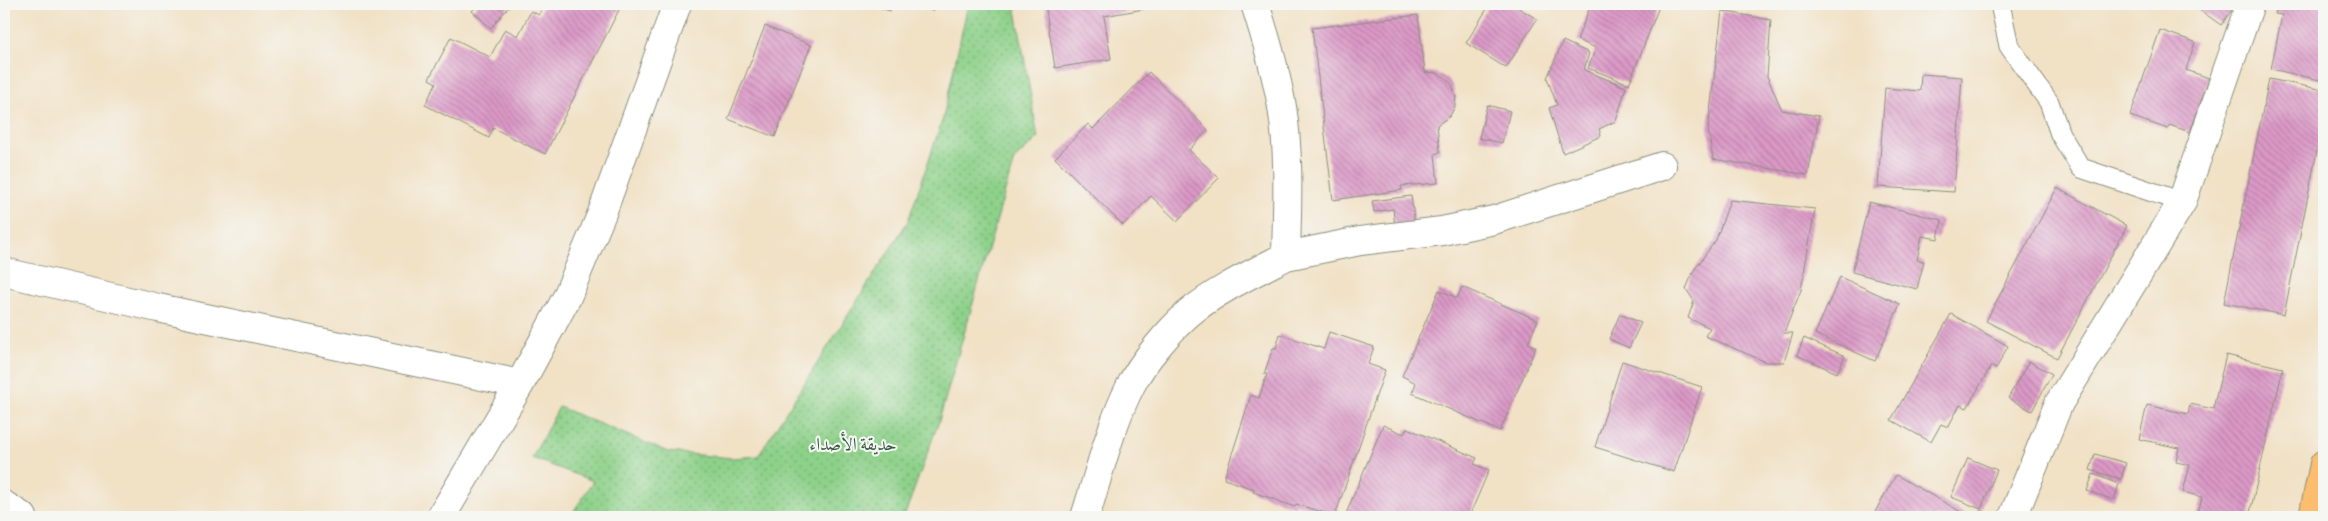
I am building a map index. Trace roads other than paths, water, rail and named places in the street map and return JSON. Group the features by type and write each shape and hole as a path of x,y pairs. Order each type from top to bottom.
{"main road":[{"path":"2312,517 2324,464"}],"street":[{"path":"441,517 520,384 567,297 602,213 677,4"},
{"path":"1255,4 1269,46 1282,108 1287,168 1286,256"},
{"path":"2013,517 2059,403 2182,202 2250,4"},
{"path":"1085,517 1118,417 1132,384 1158,347 1189,314 1235,283 1286,256 1360,241 1442,231 1494,220 1662,166"},
{"path":"4,272 158,308 520,384"},
{"path":"4,505 23,517"}],"lane":[{"path":"2000,4 2009,46 2049,102 2060,134 2082,168 2182,202"}],"park label":[{"name":"حديقة الأصداء","path":"853,444"}]}
